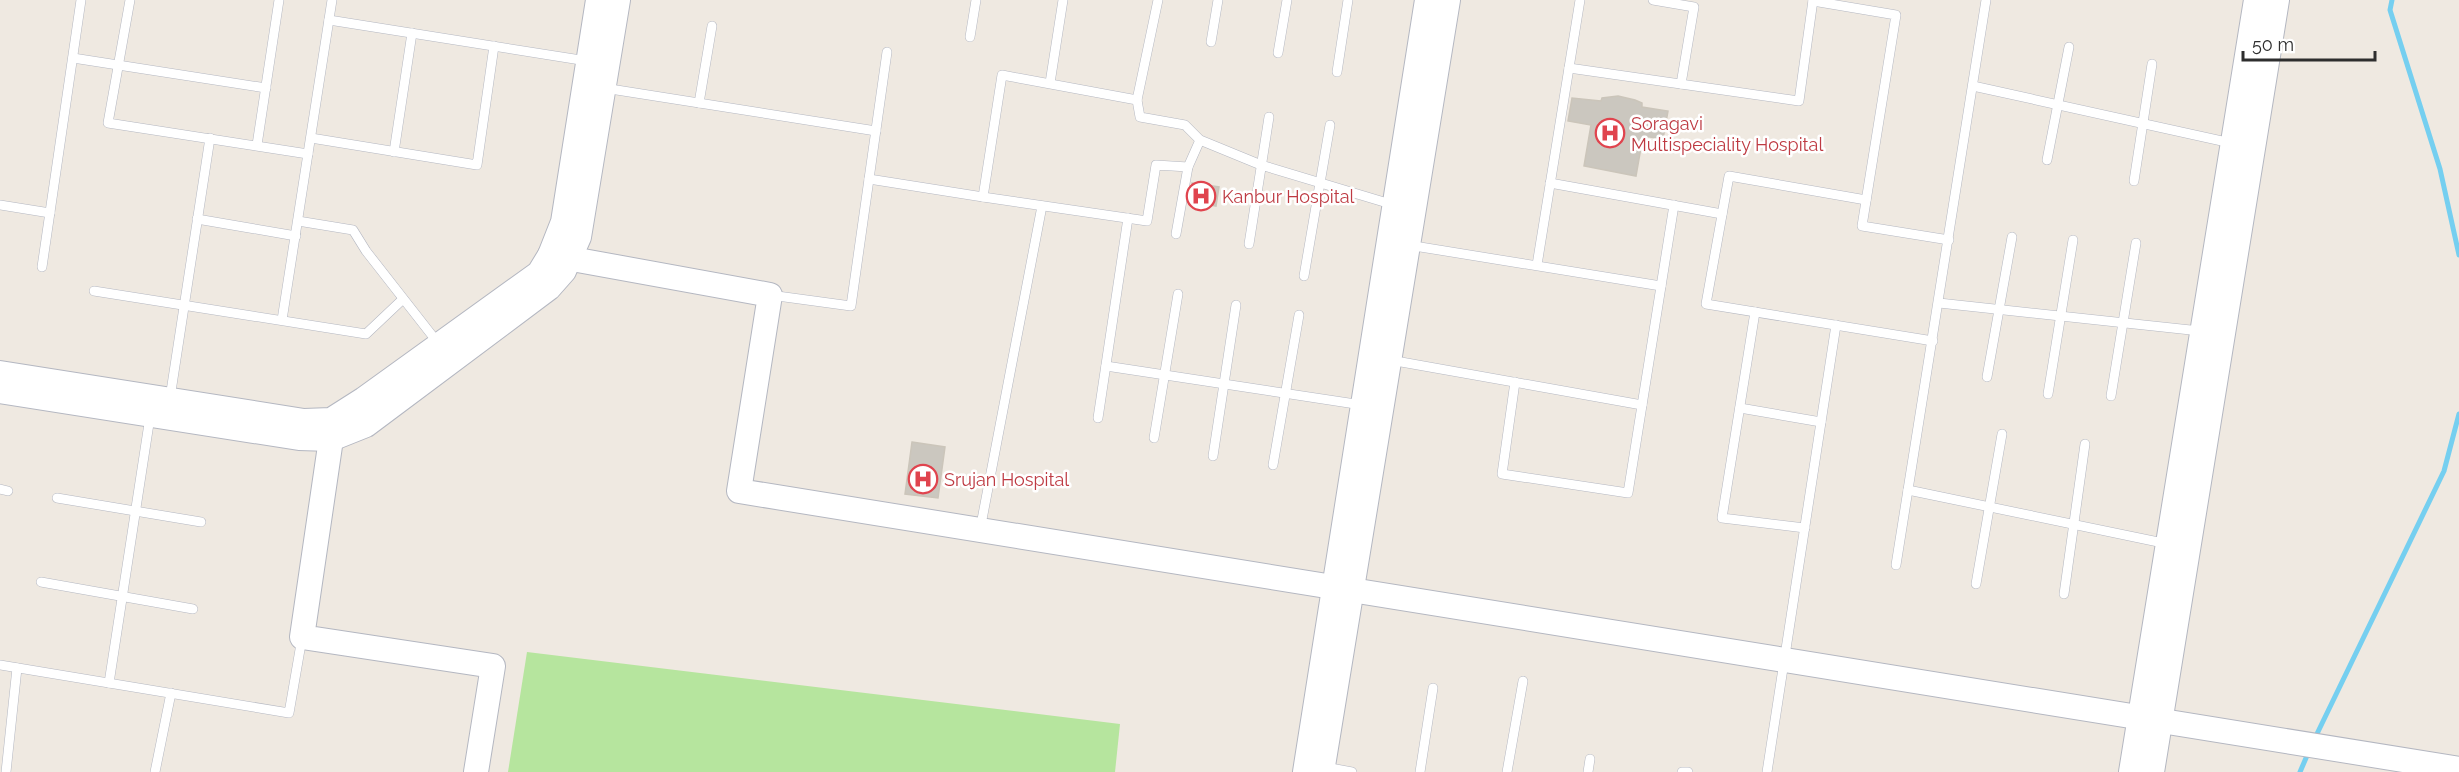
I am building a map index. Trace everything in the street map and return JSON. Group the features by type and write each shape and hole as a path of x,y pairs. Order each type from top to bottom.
{"street":[{"path":"0,374 299,438 331,429 366,425 549,288 564,271 560,257 563,222 598,0"},
{"path":"476,772 493,666 302,638 331,429 364,399 560,257 579,237 618,0"},
{"path":"2152,772 2150,718 2168,544 2256,0"},
{"path":"2131,772 2150,718 2277,0"},
{"path":"1317,770 1342,588 1362,405 1403,207 1429,1"},
{"path":"1342,588 1388,360 1407,244 1403,207"},
{"path":"560,257 770,295 739,491 2459,769"},
{"path":"0,391 160,407"}],"lane":[{"path":"42,267 81,0"},
{"path":"130,0 108,123 308,154"},
{"path":"257,146 279,0"},
{"path":"282,320 332,0"},
{"path":"970,37 976,0"},
{"path":"1050,83 1063,0"},
{"path":"1158,0 1137,100 1140,117 1185,125 1200,140 1261,165 1403,207"},
{"path":"1211,42 1218,0"},
{"path":"1278,53 1287,0"},
{"path":"1337,72 1348,0"},
{"path":"1537,266 1580,0"},
{"path":"1653,0 1694,7 1681,84"},
{"path":"1896,565 1986,0"},
{"path":"1569,68 1799,101 1813,1 1896,15 1862,226 1949,240"},
{"path":"329,20 589,62"},
{"path":"699,103 712,26"},
{"path":"394,152 412,33"},
{"path":"311,138 477,165 495,46"},
{"path":"2047,160 2069,46"},
{"path":"770,295 851,306 887,52"},
{"path":"73,58 266,88"},
{"path":"2134,181 2152,64"},
{"path":"983,197 1002,75 1137,100"},
{"path":"1973,86 2233,144"},
{"path":"604,88 876,131"},
{"path":"1249,244 1269,117"},
{"path":"1304,276 1330,125"},
{"path":"109,683 136,511 184,305 210,138"},
{"path":"1176,234 1188,167 1200,140"},
{"path":"869,179 1147,221 1156,165 1188,167"},
{"path":"1866,200 1729,176 1706,304 1933,340"},
{"path":"1550,183 1722,213"},
{"path":"0,205 50,213"},
{"path":"1515,382 1502,474 1628,493 1674,205"},
{"path":"980,530 1042,206"},
{"path":"1098,418 1128,218"},
{"path":"197,219 296,236"},
{"path":"298,221 353,230 366,251 439,345"},
{"path":"1987,377 2012,237"},
{"path":"2048,394 2073,240"},
{"path":"2111,396 2136,243"},
{"path":"1407,244 1661,286"},
{"path":"94,291 366,334 403,299"},
{"path":"1154,438 1178,294"},
{"path":"1939,303 2203,331"},
{"path":"1213,456 1236,305"},
{"path":"1755,312 1722,518 1805,528"},
{"path":"1273,465 1299,315"},
{"path":"1767,772 1836,325"},
{"path":"1388,360 1642,405"},
{"path":"1106,366 1362,405"},
{"path":"1740,408 1821,422"},
{"path":"1976,584 2002,434"},
{"path":"2064,594 2085,444"},
{"path":"1908,490 2168,544"},
{"path":"57,498 201,522"},
{"path":"41,582 193,609"},
{"path":"0,665 289,713 302,638"},
{"path":"6,772 4,757 17,668"},
{"path":"1507,772 1523,681"},
{"path":"1420,772 1433,688"},
{"path":"155,772 171,693"},
{"path":"1588,772 1590,759"},
{"path":"1317,770 1352,772"},
{"path":"1682,772 1688,772"}],"green space":[{"path":"527,652 1120,724 1115,772 508,772"}],"building":[{"path":"1618,96 1642,103 1642,107 1668,111 1663,139 1643,136 1636,176 1584,166 1591,125 1568,121 1572,98 1601,101 1602,98"},
{"path":"1192,183 1219,187 1216,206 1189,201"},
{"path":"912,442 945,447 938,498 905,494"}],"waterway":[{"path":"2392,0 2390,10 2440,169 2459,255"},
{"path":"2314,740 2444,471 2459,414"},
{"path":"2300,772 2309,751"}],"place":[{"name":"Soragavi Multispeciality Hospital","path":"1610,133"},
{"name":"Kanbur Hospital","path":"1201,196"},
{"name":"Srujan Hospital","path":"923,479"}]}
